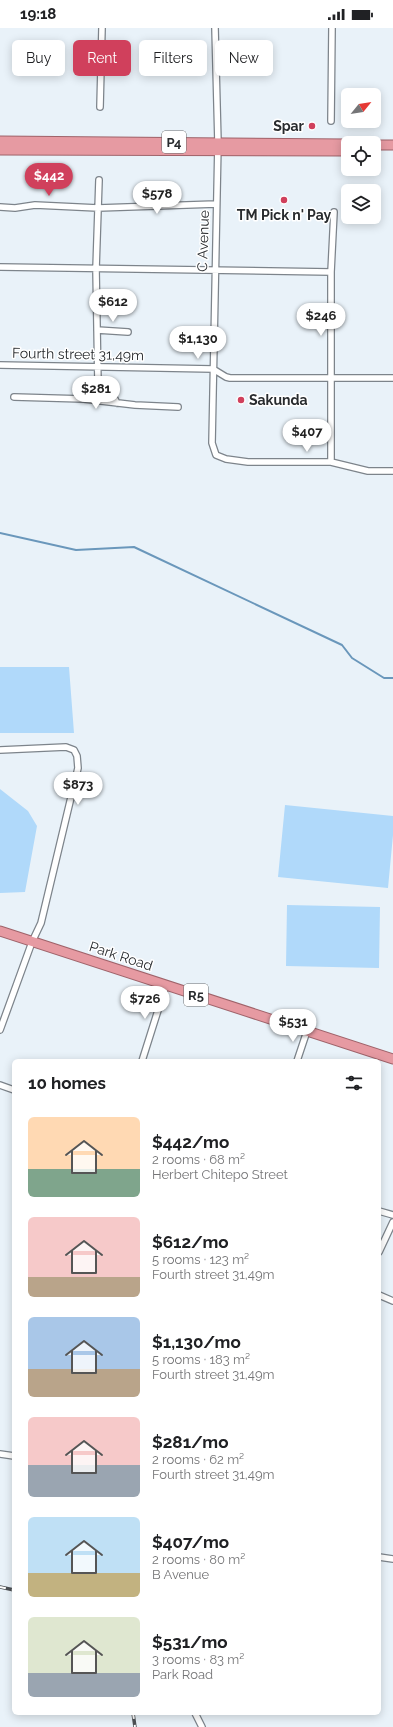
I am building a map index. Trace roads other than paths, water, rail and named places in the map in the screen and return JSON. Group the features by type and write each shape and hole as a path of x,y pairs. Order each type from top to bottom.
{"highway":[{"name":"P4","path":"0,141 341,151"},
{"name":"P4","path":"0,150 341,144"},
{"path":"381,145 393,145"},
{"path":"381,151 393,151"},
{"name":"Park Road","path":"0,931 393,1059"}],"street":[{"path":"100,107 102,28"},
{"name":"C Avenue","path":"215,28 218,147 214,271 212,443 216,455 226,459 248,462 331,462"},
{"path":"331,121 332,28"},
{"path":"98,384 99,367 96,269 99,180"},
{"path":"0,207 15,208 35,205 98,208 216,204"},
{"path":"334,212 330,272 331,462 368,471 393,471"},
{"path":"0,267 330,272"},
{"path":"97,330 128,332"},
{"name":"Fourth street 31,49m","path":"0,365 213,369 230,378 393,378"},
{"path":"84,400 86,392 92,386 98,384 105,386 112,392 117,403"},
{"path":"14,397 84,400 178,407"},
{"path":"0,750 66,747 74,750 78,761 67,818 41,923 32,942 0,1030"},
{"path":"143,1059 166,985"},
{"path":"298,1059 307,1031"},
{"path":"0,1085 12,1089"},
{"path":"381,1212 393,1215"},
{"path":"381,1248 393,1222"},
{"path":"381,1296 393,1301"},
{"path":"0,1454 12,1456"},
{"path":"381,1557 393,1559"},
{"path":"196,1715 202,1727"}],"waterway":[{"path":"0,533 76,550 134,547 342,645 352,658 384,678 393,678"}],"railway":[{"path":"0,1587 12,1590"},
{"path":"133,1715 135,1727"}],"place":[{"name":"Spar","path":"312,126"},
{"name":"TM Pick n' Pay","path":"284,200"},
{"name":"Sakunda","path":"241,400"}]}
